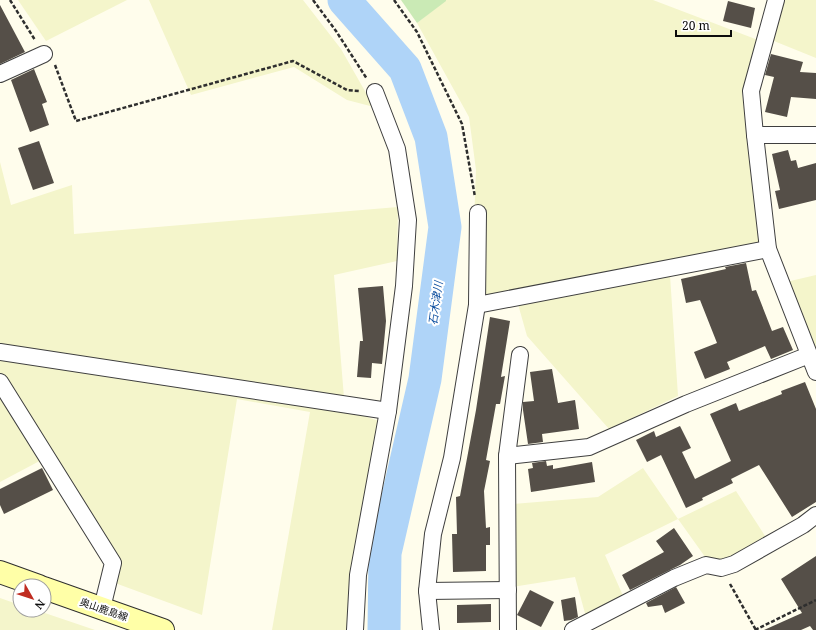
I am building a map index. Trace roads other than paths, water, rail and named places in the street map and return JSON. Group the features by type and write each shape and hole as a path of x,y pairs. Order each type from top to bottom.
{"main road":[{"path":"0,572 17,578"},
{"name":"奥山鹿島線","path":"52,591 163,630"}],"street":[{"path":"776,0 751,91 755,135 768,249 816,372"},
{"path":"0,74 44,54"},
{"path":"355,630 358,575 388,411 404,286 408,220 397,149 375,92"},
{"path":"755,135 816,135"},
{"path":"431,630 428,591 433,534 452,458 477,305 478,213"},
{"path":"477,305 768,249"},
{"path":"0,352 388,411"},
{"path":"508,630 507,456 520,355"},
{"path":"507,456 589,447 686,404 809,355"},
{"path":"0,382 113,563 102,608"},
{"path":"573,630 674,578 706,565 721,568 734,564 803,525 816,515"},
{"path":"428,591 508,590"}],"waterway":[{"name":"石木津川","path":"344,0 405,69 431,137 445,227 425,379 385,553 384,630"}]}
